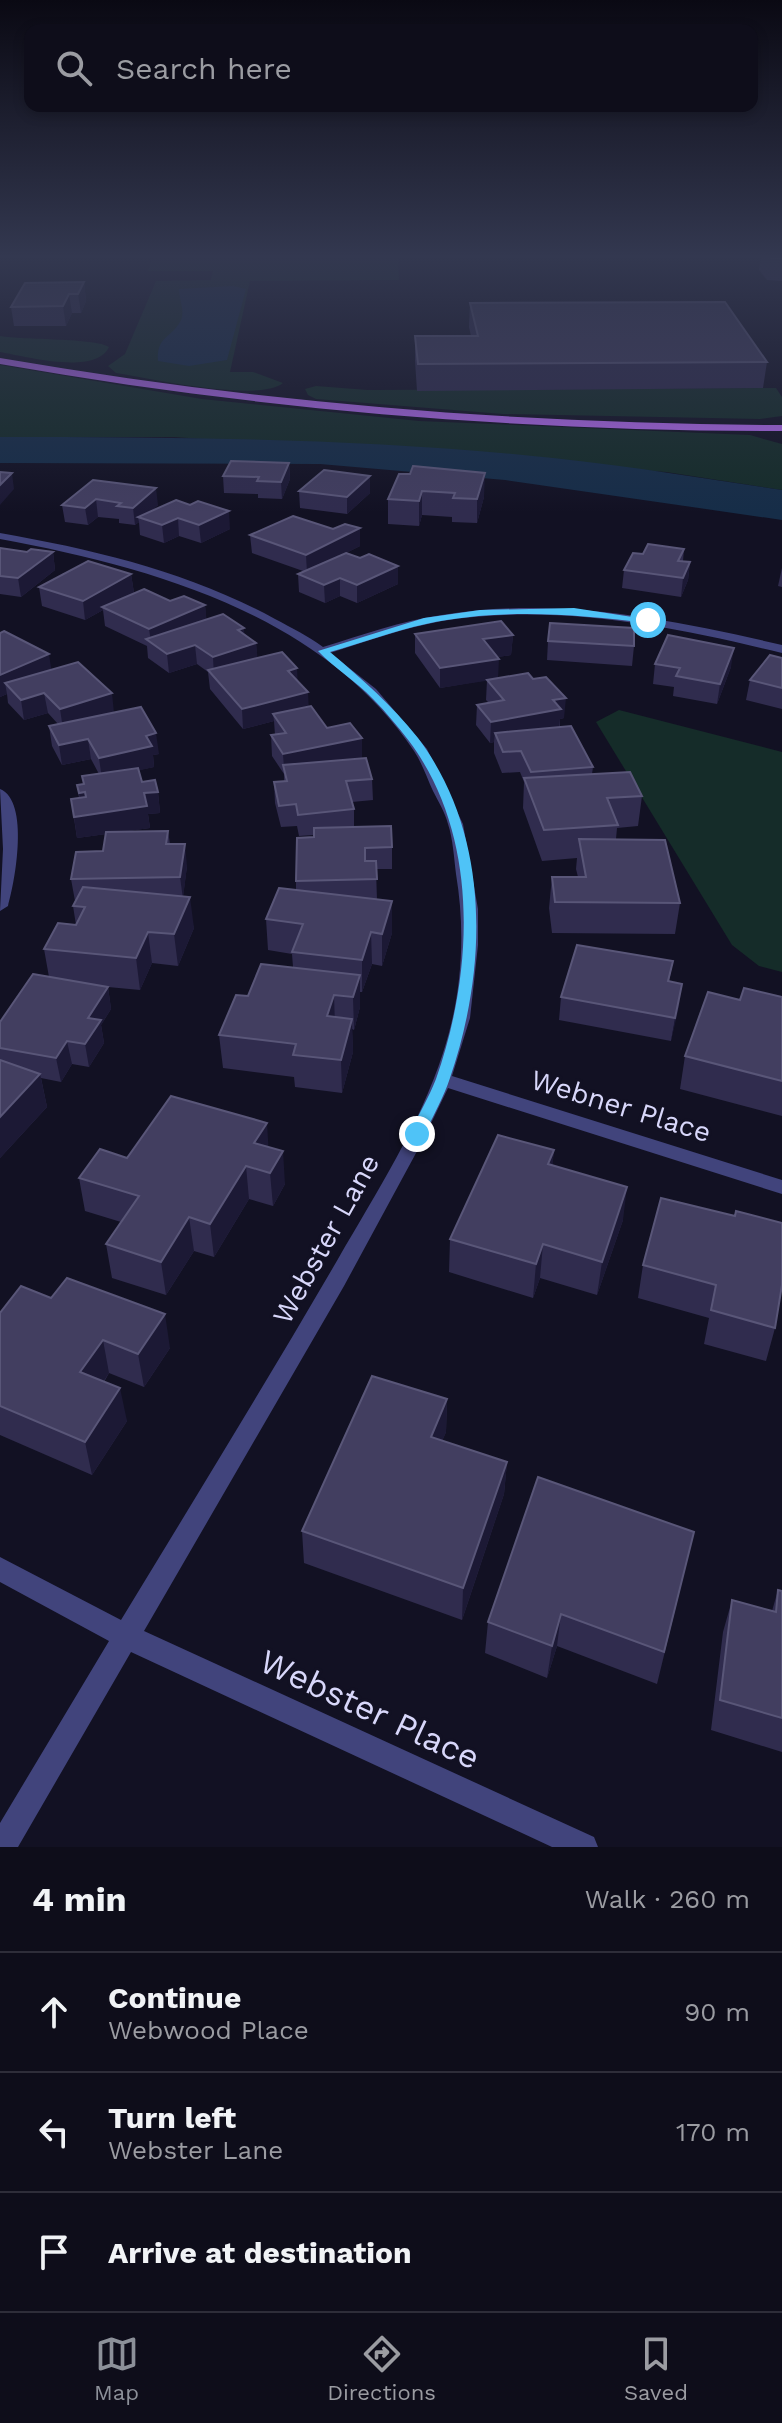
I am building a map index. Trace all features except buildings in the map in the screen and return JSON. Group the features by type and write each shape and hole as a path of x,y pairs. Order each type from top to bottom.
{"main road":[{"path":"0,361 171,391 375,414 584,426 782,428"}],"street":[{"name":"Webster Lane","path":"0,536 107,556 187,580 260,612 323,651 376,696 414,741 441,784 458,831 469,880 471,939 461,1013 443,1080 375,1212 2,1847"},
{"path":"323,651 442,618 528,610 620,615 782,649"},
{"path":"0,793 12,840 11,863 0,906"},
{"name":"Webner Place","path":"443,1080 782,1187"},
{"name":"Webster Place","path":"0,1569 125,1636 584,1847"}],"green space":[{"path":"0,341 78,341 109,347 102,356 75,362 0,352"},
{"path":"130,341 237,341 230,372 253,372 283,383 270,389 228,390 116,373 108,366 125,354"},
{"path":"0,365 202,399 419,421 750,435 782,444 782,490 666,472 174,437 0,437"},
{"path":"316,386 368,390 776,388 782,397 782,416 760,419 503,414 316,399 308,395 305,389"},
{"path":"619,710 782,752 782,972 759,966 732,945 596,722"}],"water":[{"path":"232,341 227,360 189,366 158,361 162,342"},
{"path":"0,437 327,442 556,458 782,490 782,520 505,480 320,464 0,463"}],"route":[{"path":"417,1134 443,1080 453,1049 468,972 471,939 469,880 464,854 451,808 428,761 376,696 323,651 424,621 480,613 574,611 648,620"}]}
